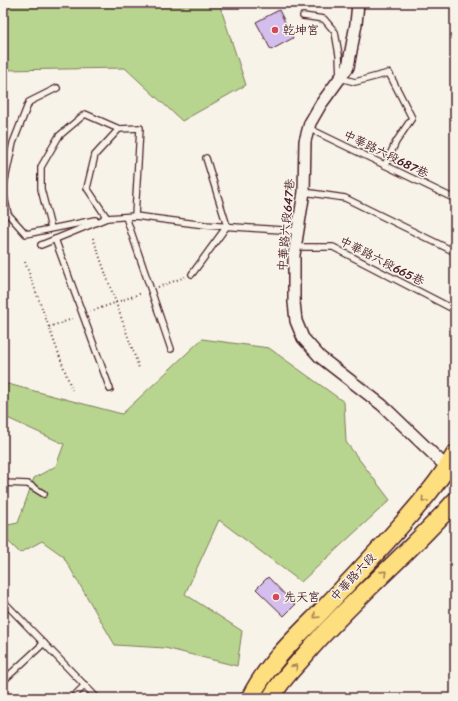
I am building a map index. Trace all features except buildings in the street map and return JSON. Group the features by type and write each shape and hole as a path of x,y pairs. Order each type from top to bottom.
{"main road":[{"name":"中華路六段","path":"250,698 277,656 374,554 452,466"},
{"name":"中華路六段","path":"271,698 293,668 320,637 386,570 417,543 455,501"}],"street":[{"name":"中華路六段647巷","path":"358,3 356,24 348,67 321,104 310,123 305,141 304,192 295,246 294,302 296,321 303,338 320,357 382,405 452,466"}],"lane":[{"path":"303,16 324,19 335,32 339,55 340,78 355,82 389,73 412,118 396,142 385,165"},
{"path":"57,88 29,102 13,143 3,191 8,214 26,234 51,228 126,216 297,231"},
{"path":"51,228 41,190 41,167 59,136 85,114 119,129 140,128 135,216"},
{"name":"中華路六段687巷","path":"308,128 455,199"},
{"path":"107,218 87,188 95,155 119,129"},
{"path":"206,158 227,226"},
{"path":"304,192 345,198 455,252"},
{"path":"126,216 171,349"},
{"path":"41,244 107,218"},
{"path":"192,274 227,226"},
{"path":"55,239 110,389"},
{"name":"中華路六段665巷","path":"295,246 333,247 455,310"},
{"path":"3,483 28,484 44,494"},
{"path":"3,601 97,698"},
{"path":"3,681 44,643"},
{"path":"72,698 85,686"}],"path":[{"path":"93,238 139,368"},
{"path":"25,262 72,390"},
{"path":"49,327 192,274"}],"green space":[{"path":"3,3 219,3 246,85 182,121 125,68 3,70"},
{"path":"202,339 269,348 344,402 346,442 390,500 301,582 219,520 185,594 242,631 237,666 165,648 115,645 63,556 42,541 20,553 3,536 3,526 18,523 34,478 56,466 64,444 3,416 3,380 4,383 122,414"}],"place":[{"name":"乾坤宮","path":"275,30"},
{"name":"先天宮","path":"276,597"}]}
